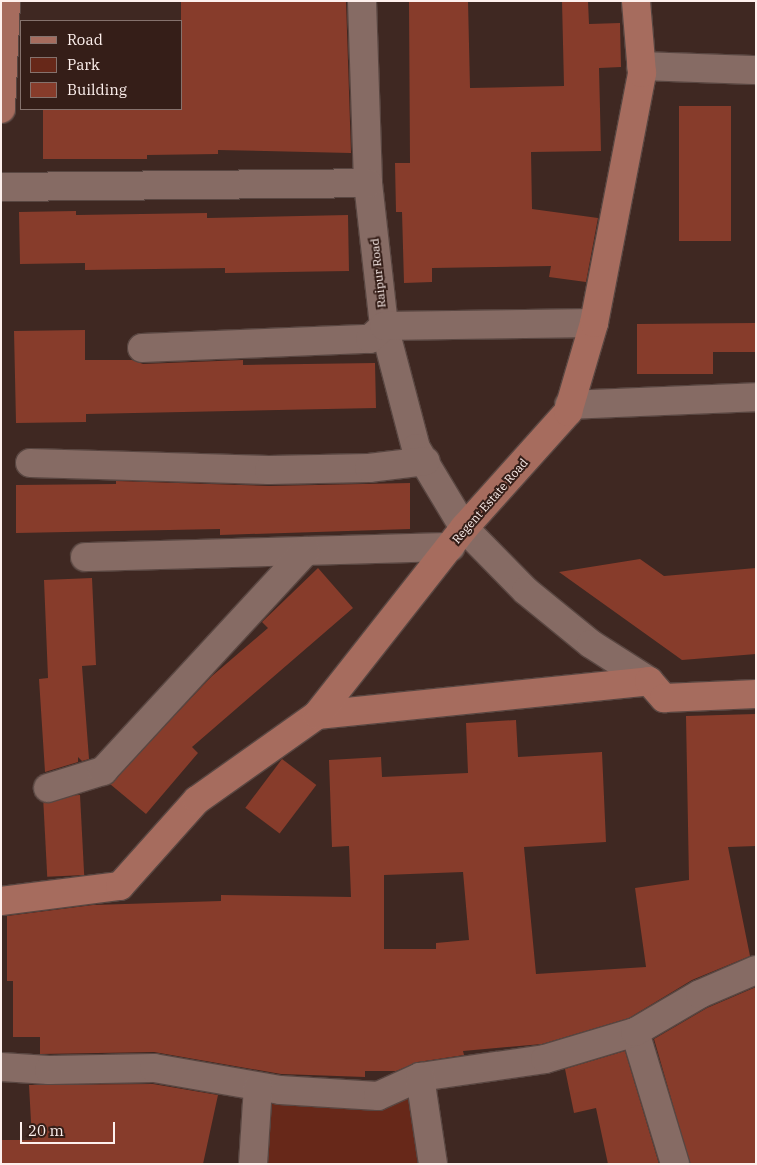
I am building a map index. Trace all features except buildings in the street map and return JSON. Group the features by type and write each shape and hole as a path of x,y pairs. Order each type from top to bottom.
{"street":[{"path":"1,109 6,1"},
{"name":"Raipur Road","path":"362,1 368,183 384,326 416,448 426,461 457,538 591,644 649,681"},
{"name":"Regent Estate Road","path":"1,901 120,886 196,800 317,715 457,538 568,412 594,323 641,66 636,1"},
{"path":"641,66 756,70"},
{"path":"1,187 368,183"},
{"path":"142,348 370,339 384,326 594,323"},
{"path":"570,405 756,397"},
{"path":"30,463 269,470 369,468 426,461"},
{"path":"85,557 306,551 457,538"},
{"path":"48,788 103,771 306,551"},
{"path":"317,715 649,681 664,698 756,694"},
{"path":"1,1067 49,1070 154,1068 258,1087 378,1096 420,1077 545,1059 635,1032 700,994 756,970"},
{"path":"635,1032 674,1164"},
{"path":"420,1077 433,1164"},
{"path":"253,1164 258,1087"}],"green space":[{"path":"411,1095 425,1164 255,1164 262,1098"}]}
